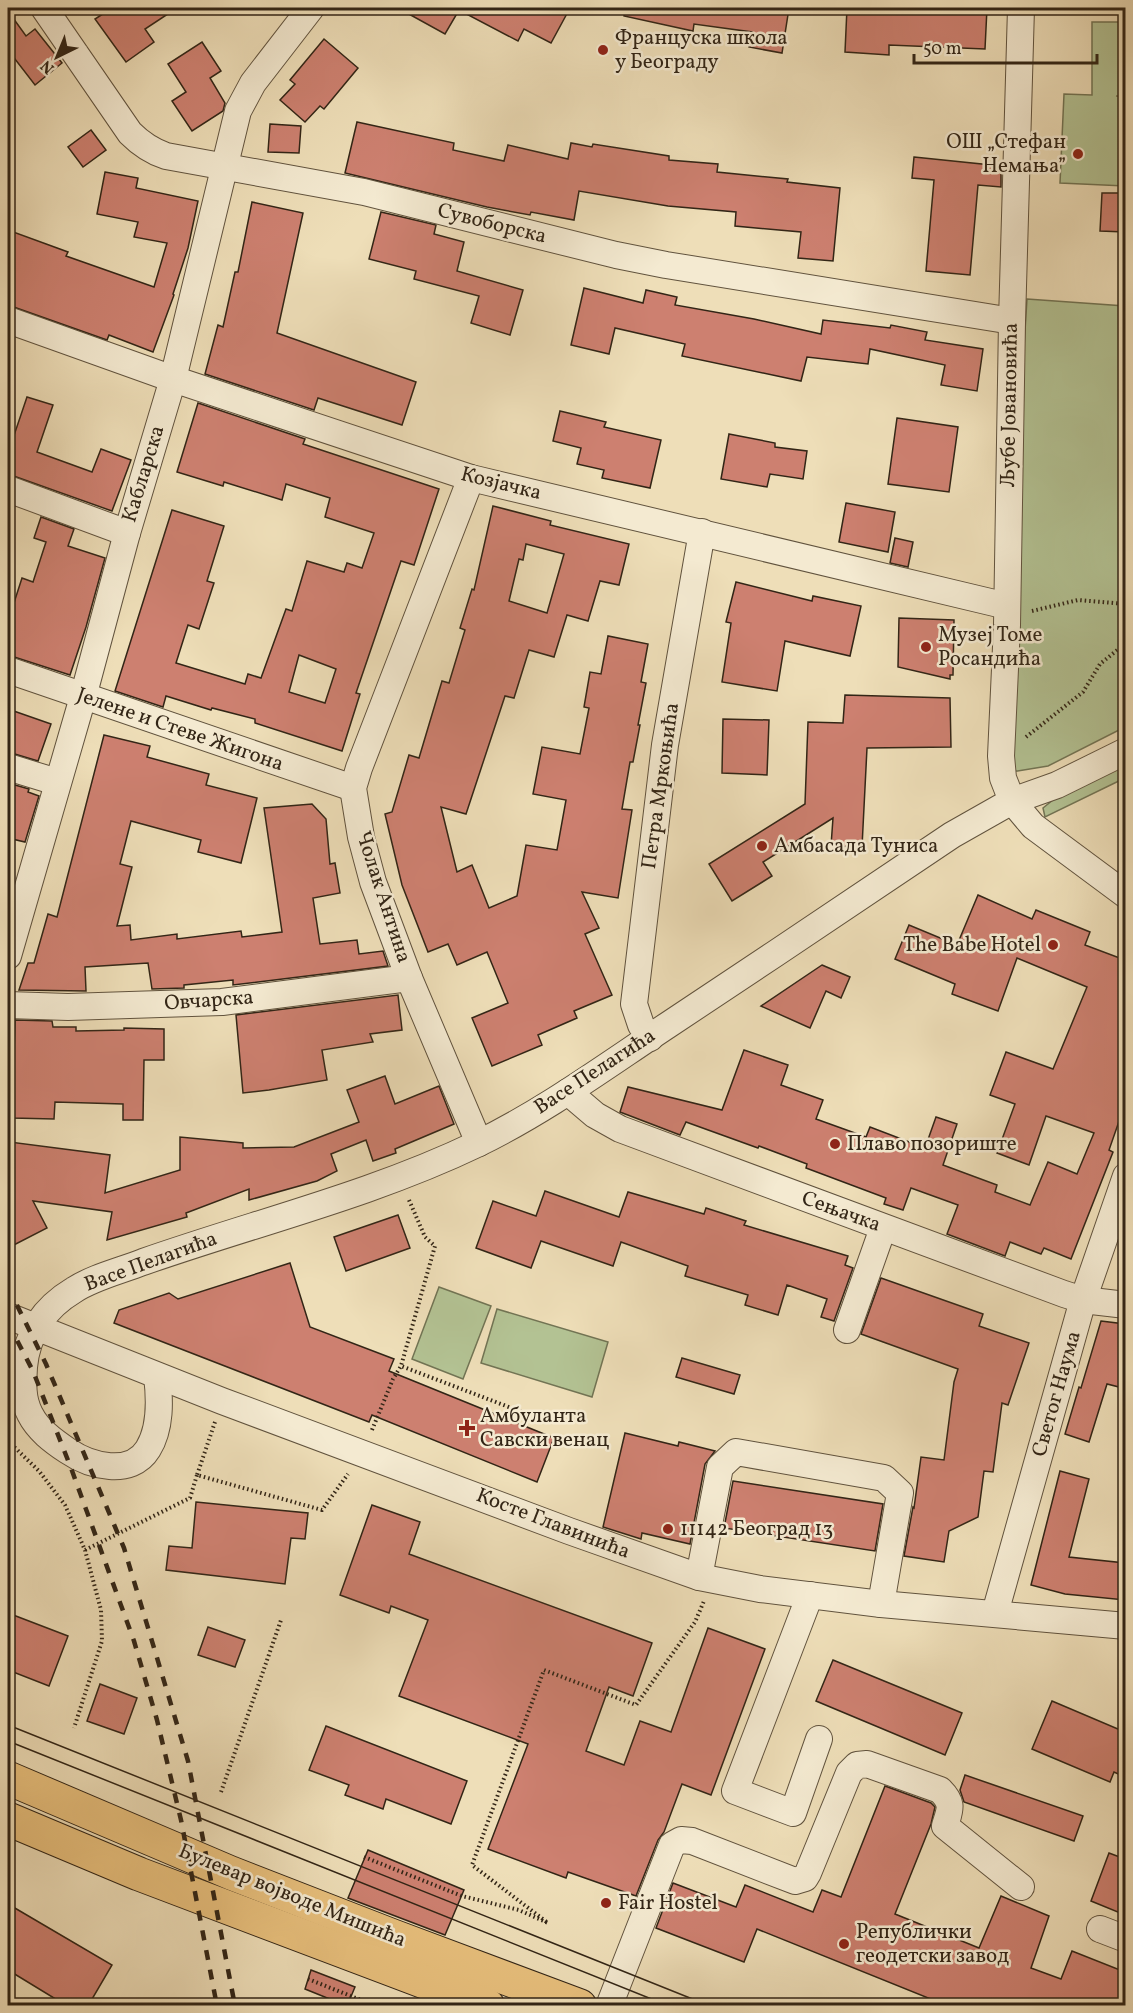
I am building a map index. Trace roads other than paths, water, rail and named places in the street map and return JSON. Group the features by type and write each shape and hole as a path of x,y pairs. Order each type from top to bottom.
{"main road":[{"name":"Булевар војводе Мишића","path":"8,1778 231,1873 580,2006"},
{"name":"Булевар војводе Мишића","path":"8,1819 139,1874 488,2006"}],"street":[{"name":"Сувоборска","path":"44,8 130,133 142,145 166,156 364,192 616,255 735,278 1012,321"},
{"name":"Кабларска","path":"8,956 14,905 57,782 83,697 127,533 173,379 238,111 267,64 311,8"},
{"name":"Љубе Јовановића","path":"1022,8 1012,321 1002,778 1012,801 1033,826 1125,895"},
{"name":"Козјачка","path":"8,320 173,379 471,478 1007,606"},
{"name":"Чолак Антина","path":"471,478 359,768 353,789 373,882 409,978 479,1143"},
{"path":"8,489 127,533"},
{"name":"Петра Мркоњића","path":"650,1038 641,1025 634,1004 665,745 702,532"},
{"name":"Јелене и Стеве Жигона","path":"8,670 353,789"},
{"name":"Васе Пелагића","path":"35,1326 74,1289 97,1279 399,1177 479,1143 568,1092 952,835 1012,801 1057,785 1125,751"},
{"path":"8,767 57,782"},
{"name":"Овчарска","path":"8,1005 68,1007 222,1002 409,978"},
{"name":"Сењачка","path":"568,1092 595,1116 620,1129 883,1228 1083,1299 1125,1305"},
{"name":"Светог Наума","path":"995,1613 1083,1299 1125,1176"},
{"path":"847,1330 883,1228"},
{"name":"Косте Главинића","path":"8,1316 222,1401 569,1531 699,1577 760,1589 881,1604 1125,1626"},
{"path":"35,1326 28,1345 23,1382 29,1413 52,1441 89,1462 111,1466 127,1464 140,1458 148,1449 155,1431 161,1401 157,1376"},
{"path":"699,1577 720,1467 736,1452 884,1478 900,1493 881,1604"},
{"path":"810,1595 735,1791 793,1813 819,1739"},
{"path":"609,2006 672,1845 681,1840 692,1841 795,1881 805,1878 849,1773 857,1765 867,1764 940,1790 948,1798 950,1807 945,1826 1021,1887"},
{"path":"1100,1929 1125,1939"}],"tram line":[{"path":"8,1725 710,2006"},
{"path":"8,1741 669,2006"}],"railway":[{"path":"8,1287 46,1364 124,1548 188,1761 235,2006"},
{"path":"8,1323 33,1371 134,1641 157,1720 181,1820 217,2006"}],"place":[{"name":"Француска школа у Београду","path":"603,50"},
{"name":"ОШ „Стефан Немања”","path":"1078,154"},
{"name":"Музеј Томе Росандића","path":"926,647"},
{"name":"Амбасада Туниса","path":"762,846"},
{"name":"The Babe Hotel","path":"1053,945"},
{"name":"Плаво позориште","path":"835,1144"},
{"name":"Амбуланта Савски венац","path":"467,1428"},
{"name":"11142 Београд 13","path":"668,1529"},
{"name":"Fair Hostel","path":"606,1903"},
{"name":"Републички геодетски завод","path":"844,1944"}]}
